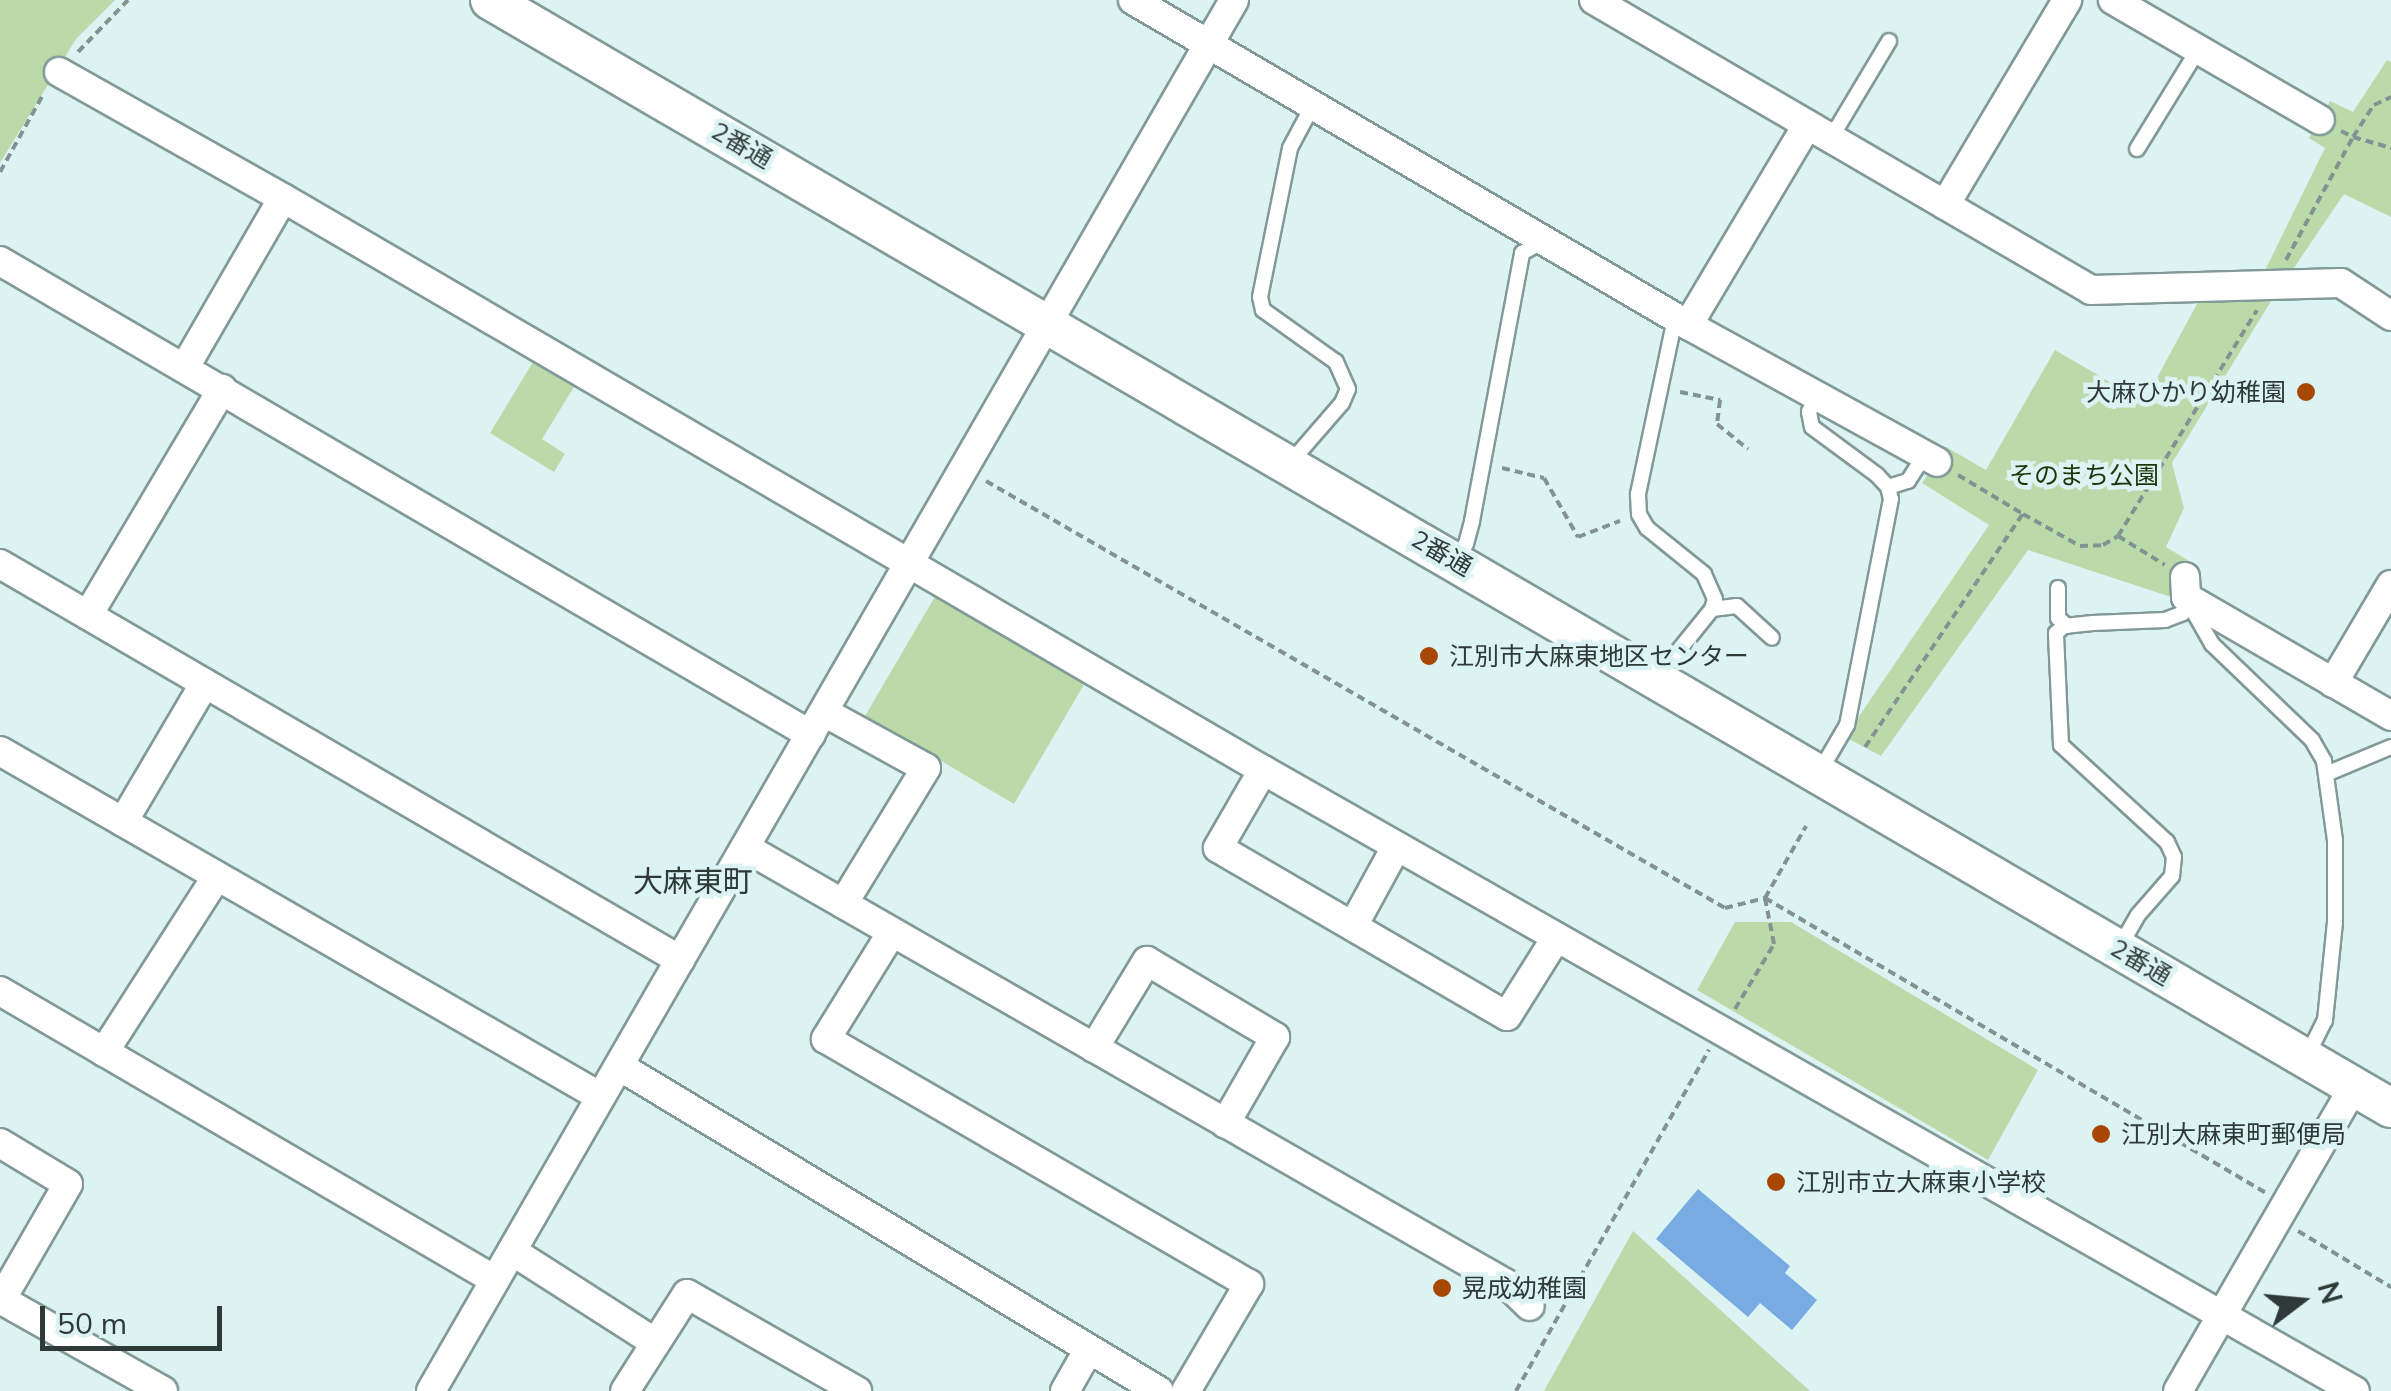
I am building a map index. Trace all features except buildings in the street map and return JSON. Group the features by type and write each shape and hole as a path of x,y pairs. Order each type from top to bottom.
{"main road":[{"name":"2番通","path":"490,0 2391,1108"}],"street":[{"path":"1133,0 1682,321 1931,458"},
{"path":"431,1391 1234,0"},
{"path":"1594,0 2091,290 2340,283 2391,316"},
{"path":"1946,205 2068,0"},
{"path":"2113,0 2320,120"},
{"path":"59,72 911,562 1263,770 2345,1388"},
{"path":"1682,321 1819,132"},
{"path":"185,367 283,198"},
{"path":"0,262 817,723 926,768 843,904"},
{"path":"88,615 222,389"},
{"path":"0,564 680,960"},
{"path":"2333,683 2391,584"},
{"path":"2185,587 2391,716"},
{"path":"122,822 205,683"},
{"path":"0,751 601,1097"},
{"path":"1263,770 1218,848 1507,1016 1556,938"},
{"path":"1352,926 1396,846"},
{"path":"746,848 1508,1285 1530,1306"},
{"path":"104,1052 217,876"},
{"path":"892,932 826,1039 1249,1284 1186,1391"},
{"path":"1094,1048 1147,960 1275,1037 1226,1124"},
{"path":"0,991 496,1280"},
{"path":"619,1066 1159,1391"},
{"path":"2178,1391 2354,1086"},
{"path":"0,1143 68,1184 0,1299 163,1391"},
{"path":"512,1251 653,1340"},
{"path":"625,1391 653,1340 687,1294 857,1391"},
{"path":"1065,1391 1089,1349"}],"lane":[{"path":"1819,132 1889,41"},
{"path":"2137,148 2198,50"},
{"path":"1290,464 1342,403 1348,389 1346,375 1336,362 1263,310 1260,297 1290,148 1313,105"},
{"path":"1456,560 1466,544 1522,254 1545,240"},
{"path":"1656,678 1712,609 1712,587 1704,574 1647,528 1638,514 1660,388 1682,321"},
{"path":"1817,396 1809,412 1812,427 1888,486 1891,499 1847,725 1819,773"},
{"path":"1888,486 1908,480 1931,458"},
{"path":"2119,949 2138,914 2172,876 2174,857 2167,842 2061,745 2056,633 2066,626 2165,620 2184,614 2185,587"},
{"path":"2185,587 2212,644 2312,740 2326,774 2335,840 2336,922 2325,1020 2306,1058"},
{"path":"2058,588 2058,618 2066,626"},
{"path":"1712,609 1737,606 1772,638"},
{"path":"2326,774 2368,760 2391,746"}],"path":[{"path":"2286,261 2352,137 2374,105 2391,97"},
{"path":"2320,120 2352,137 2391,148"},
{"path":"1931,458 2080,546 2103,545 2118,536 2257,310"},
{"path":"1660,388 1720,400 1717,424 1748,448"},
{"path":"1483,463 1544,478 1578,537 1638,514"},
{"path":"965,468 1725,908 1765,898 2281,1211 2391,1286"},
{"path":"1864,747 2023,514"},
{"path":"2118,536 2185,587"},
{"path":"1728,1019 1774,944 1765,898 1806,826"},
{"path":"1516,1391 1711,1046"}],"green space":[{"path":"0,0 115,0 76,39 0,163"},
{"name":"そのまち公園","path":"2387,60 2391,62 2391,217 2344,194 2268,306 2172,463 2184,508 2166,547 2194,564 2171,597 2028,550 1881,756 1845,737 1989,525 1922,483 1946,447 1986,470 2055,350 2144,402 2198,302 2251,299 2325,148 2309,138 2330,101 2353,112"},
{"path":"536,357 577,382 542,439 565,454 554,472 490,433"},
{"path":"940,588 1089,676 1014,804 865,716"},
{"path":"1735,922 1791,922 2038,1070 1988,1160 1697,990"},
{"path":"1633,1231 1810,1391 1544,1391"}],"water":[{"path":"1698,1189 1790,1266 1785,1273 1817,1300 1792,1330 1760,1303 1748,1317 1656,1239"}],"place":[{"name":"大麻ひかり幼稚園","path":"2306,392"},
{"name":"江別市大麻東地区センター","path":"1429,656"},
{"name":"江別大麻東町郵便局","path":"2101,1134"},
{"name":"江別市立大麻東小学校","path":"1776,1182"},
{"name":"晃成幼稚園","path":"1442,1288"}],"district":[{"name":"大麻東町","path":"693,881"}]}
